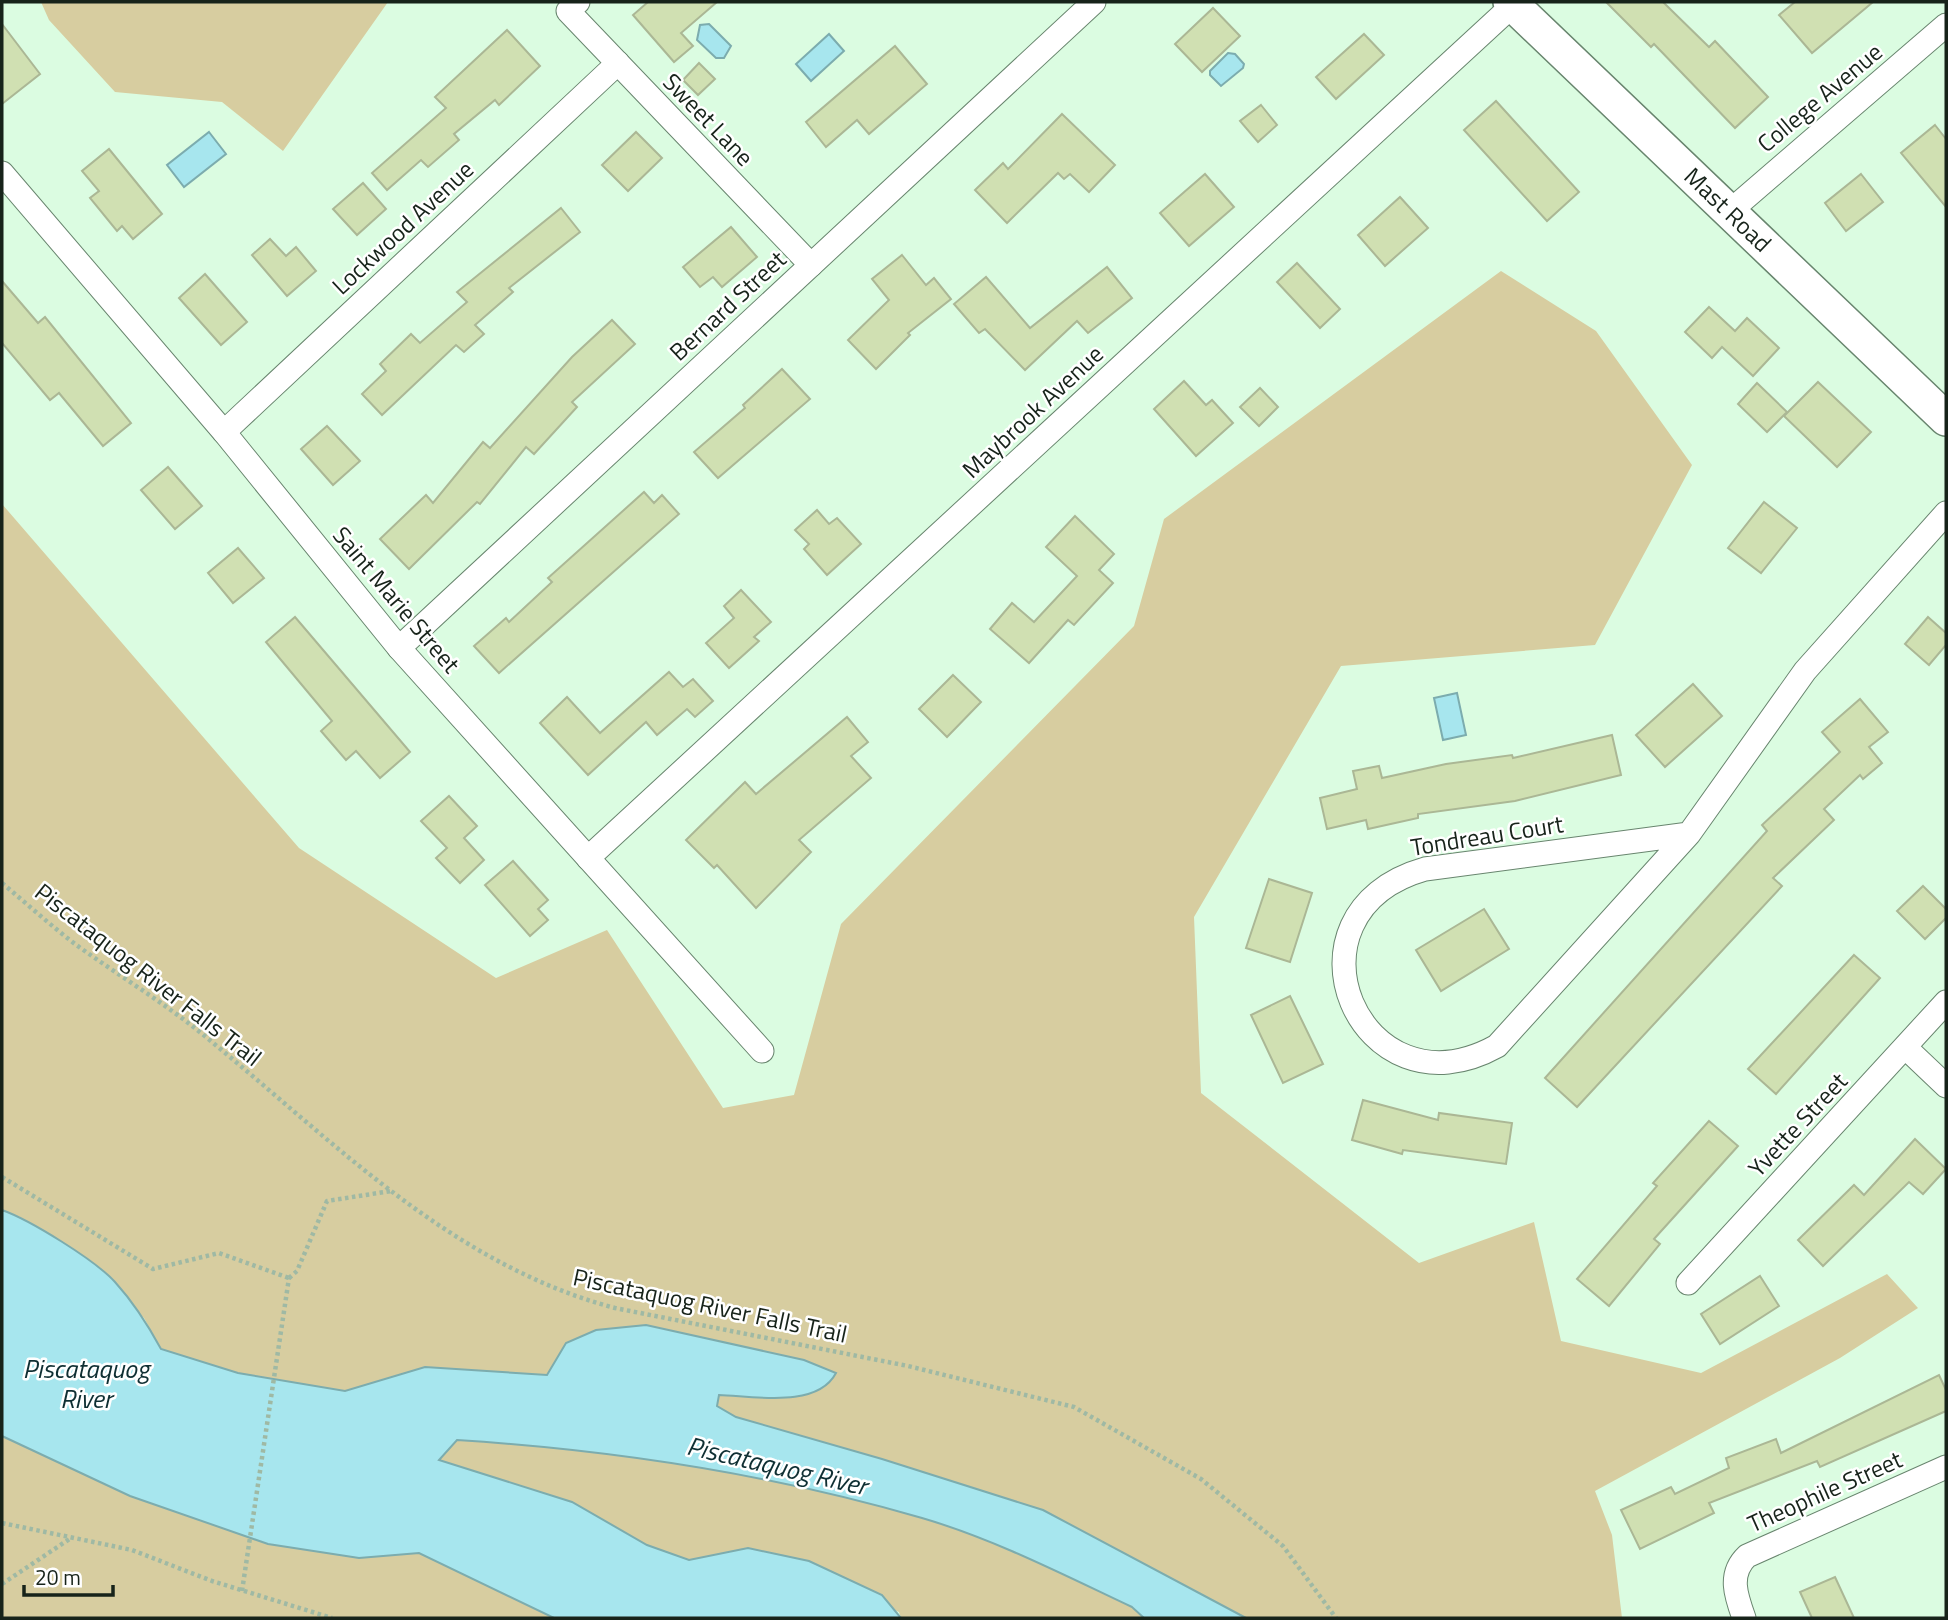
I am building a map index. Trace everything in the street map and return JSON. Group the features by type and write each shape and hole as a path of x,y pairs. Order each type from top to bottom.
{"main road":[{"name":"Mast Road","path":"1511,3 1946,419"}],"street":[{"name":"Bernard Street","path":"398,648 1094,2"},
{"name":"Maybrook Avenue","path":"588,858 1511,3"},
{"name":"Sweet Lane","path":"573,6 618,63 811,265"},
{"name":"College Avenue","path":"1729,212 1946,25"},
{"name":"Lockwood Avenue","path":"224,432 618,63"},
{"name":"Saint Marie Street","path":"2,173 224,432 398,648 761,1051"},
{"name":"Tondreau Court","path":"1689,834 1425,869 1384,886 1368,901 1355,919 1343,962 1344,983 1351,1005 1362,1024 1396,1053 1438,1064 1480,1056 1512,1033 1689,834 1805,671 1946,513"},
{"name":"Yvette Street","path":"1688,1283 1946,1002"},
{"path":"1906,1048 1946,1086"},
{"name":"Theophile Street","path":"1744,1618 1734,1586 1738,1564 1757,1550 1946,1467"}],"path":[{"name":"Piscataquog River Falls Trail","path":"2,883 74,943 195,1029 321,1138 422,1215 528,1277 567,1295 628,1311 908,1366 1073,1407 1201,1479 1283,1546 1336,1618"},
{"path":"2,1177 153,1269 219,1253 289,1278"},
{"path":"242,1591 289,1278 297,1271 327,1200 391,1191"},
{"path":"2,1523 132,1550 242,1591 332,1618"},
{"path":"2,1584 72,1538"}],"shaded area":[{"path":"41,2 388,2 283,151 222,102 115,92 49,20"},
{"path":"1501,271 1596,331 1692,465 1595,645 1341,666 1194,917 1201,1093 1419,1263 1534,1222 1561,1341 1701,1373 1887,1274 1918,1308 1840,1358 1595,1491 1612,1535 1622,1618 1246,1618 1043,1510 882,1459 736,1417 717,1406 719,1395 795,1396 425,1367 345,1391 238,1373 161,1349 144,1318 20,1217 2,1210 2,504 299,848 496,978 607,930 723,1108 794,1095 841,924 1134,626 1164,519"},
{"path":"2,1436 130,1496 359,1558 419,1553 554,1618 2,1618"},
{"path":"456,1440 633,1457 750,1477 865,1502 922,1518 1002,1547 1132,1607 1144,1618 901,1618 899,1612 748,1548 689,1560 647,1545 572,1502 439,1460"}],"water":[{"path":"709,24 731,46 724,58 716,58 697,40 700,25"},
{"path":"829,34 844,51 811,81 796,64"},
{"path":"1228,53 1235,54 1244,64 1243,68 1221,86 1210,75 1210,71"},
{"path":"209,132 226,154 184,187 167,165"},
{"path":"1457,693 1466,735 1443,740 1434,698"},
{"name":"Piscataquog River","path":"2,1210 29,1222 106,1273 134,1306 161,1349 238,1373 345,1391 425,1367 547,1375 566,1343 596,1330 646,1325 804,1360 836,1373 827,1384 800,1396 766,1398 719,1395 717,1406 736,1417 882,1459 1043,1510 1246,1618 1144,1618 1132,1607 976,1536 865,1502 691,1466 516,1444 457,1440 439,1460 572,1502 647,1545 689,1560 748,1548 809,1561 882,1595 901,1618 554,1618 419,1553 359,1558 268,1544 130,1496 2,1436"}],"building":[{"path":"648,2 717,2 681,33 693,46 674,62 633,15"},
{"path":"1606,2 1663,2 1709,47 1715,41 1768,97 1735,128 1654,44 1651,47"},
{"path":"1795,2 1873,2 1812,53 1779,15"},
{"path":"1213,8 1240,36 1202,72 1175,44"},
{"path":"2,24 40,74 2,104"},
{"path":"507,30 540,66 499,105 495,100 454,134 459,140 428,167 421,160 387,190 372,173 446,108 435,97"},
{"path":"1364,34 1384,55 1336,99 1316,77"},
{"path":"895,46 927,84 869,134 857,120 826,147 806,122"},
{"path":"699,63 715,79 698,95 683,80"},
{"path":"1496,101 1579,192 1547,221 1464,130"},
{"path":"1261,105 1277,125 1258,142 1240,121"},
{"path":"1062,114 1115,165 1089,192 1070,174 1064,179 1058,173 1007,223 975,190 1003,163 1008,169"},
{"path":"1935,125 1946,139 1946,207 1901,153"},
{"path":"636,132 662,158 628,191 602,165"},
{"path":"109,149 162,214 133,239 122,226 117,231 90,198 99,191 82,171"},
{"path":"1205,174 1234,207 1189,246 1160,213"},
{"path":"1861,174 1883,202 1846,231 1825,203"},
{"path":"363,183 386,209 357,235 333,209"},
{"path":"1400,197 1428,228 1385,266 1358,235"},
{"path":"561,208 580,232 509,288 513,292 475,325 484,334 464,352 456,345 382,415 362,394 386,371 380,364 411,334 420,343 467,302 457,292"},
{"path":"731,227 757,257 722,287 713,277 700,287 683,267"},
{"path":"270,239 286,256 296,247 316,271 287,296 252,255"},
{"path":"902,255 926,285 934,278 951,299 908,333 910,335 876,369 848,340 889,300 872,279"},
{"path":"1297,263 1340,309 1320,328 1277,282"},
{"path":"1107,267 1132,298 1088,333 1077,321 1025,370 985,329 979,333 954,304 986,277 1030,328"},
{"path":"205,274 247,322 221,345 179,298"},
{"path":"2,281 38,323 45,317 131,423 103,446 59,393 50,400 2,343"},
{"path":"1709,307 1735,331 1747,318 1779,348 1753,376 1722,347 1712,358 1685,332"},
{"path":"612,320 635,344 572,402 577,407 534,454 526,447 480,504 477,502 409,569 380,539 426,495 433,503 483,442 490,448 572,357"},
{"path":"782,369 810,399 718,478 694,452 745,408 743,405"},
{"path":"1184,381 1206,405 1212,400 1233,423 1196,456 1154,409"},
{"path":"1818,382 1871,432 1837,467 1784,416"},
{"path":"1757,383 1787,412 1767,432 1738,404"},
{"path":"1260,388 1278,407 1259,426 1240,407"},
{"path":"327,426 360,461 333,485 301,449"},
{"path":"168,467 202,506 175,529 141,490"},
{"path":"644,492 654,503 662,495 679,514 499,673 474,646 506,618 509,622 552,582 548,578"},
{"path":"1764,502 1797,528 1761,573 1728,548"},
{"path":"817,510 829,524 837,518 861,544 827,575 804,549 809,544 795,530"},
{"path":"1075,516 1114,554 1099,570 1113,583 1074,625 1068,620 1029,663 990,629 1012,603 1034,622 1077,576 1046,547"},
{"path":"238,548 264,578 233,603 208,573"},
{"path":"741,590 771,622 754,637 759,641 729,668 706,643 734,618 724,606"},
{"path":"295,617 410,752 380,778 356,751 346,760 321,731 332,721 266,642"},
{"path":"1928,617 1946,633 1946,645 1929,665 1905,644"},
{"path":"669,672 683,687 693,679 713,701 695,717 687,709 657,735 646,722 588,775 540,723 567,697 600,733"},
{"path":"953,675 981,702 947,737 919,709"},
{"path":"1693,684 1722,716 1665,767 1636,735"},
{"path":"1860,699 1888,732 1869,747 1882,763 1863,779 1860,775 1824,809 1834,820 1773,878 1782,886 1577,1107 1545,1078 1767,831 1762,825 1840,752 1822,732"},
{"path":"847,717 868,742 851,756 871,778 799,840 811,852 756,908 717,865 714,868 686,840 745,782 756,794"},
{"path":"1612,735 1621,775 1515,801 1418,814 1418,818 1368,829 1366,820 1327,829 1320,798 1357,789 1353,771 1379,766 1382,778 1446,764 1512,755 1513,758"},
{"path":"449,796 477,826 464,838 484,860 460,883 436,858 447,848 421,821"},
{"path":"513,861 548,900 538,909 548,920 530,936 485,885"},
{"path":"1269,879 1312,893 1290,962 1246,948"},
{"path":"1923,886 1946,909 1946,918 1925,939 1897,911"},
{"path":"1484,909 1509,949 1441,991 1416,950"},
{"path":"1854,955 1880,978 1776,1094 1748,1069"},
{"path":"1290,996 1323,1064 1283,1083 1251,1015"},
{"path":"1363,1100 1438,1120 1439,1113 1512,1123 1506,1164 1403,1150 1402,1154 1352,1140"},
{"path":"1709,1121 1738,1146 1654,1239 1660,1244 1609,1306 1577,1279 1657,1186 1653,1183"},
{"path":"1915,1139 1946,1169 1923,1194 1909,1182 1823,1266 1798,1240 1854,1185 1864,1195"},
{"path":"1760,1276 1779,1306 1720,1344 1701,1314"},
{"path":"1939,1375 1946,1390 1946,1411 1820,1467 1817,1461 1709,1503 1714,1513 1640,1549 1621,1510 1671,1487 1675,1494 1729,1468 1726,1458 1776,1439 1781,1453"},
{"path":"1835,1577 1854,1618 1812,1618 1800,1592"}]}
